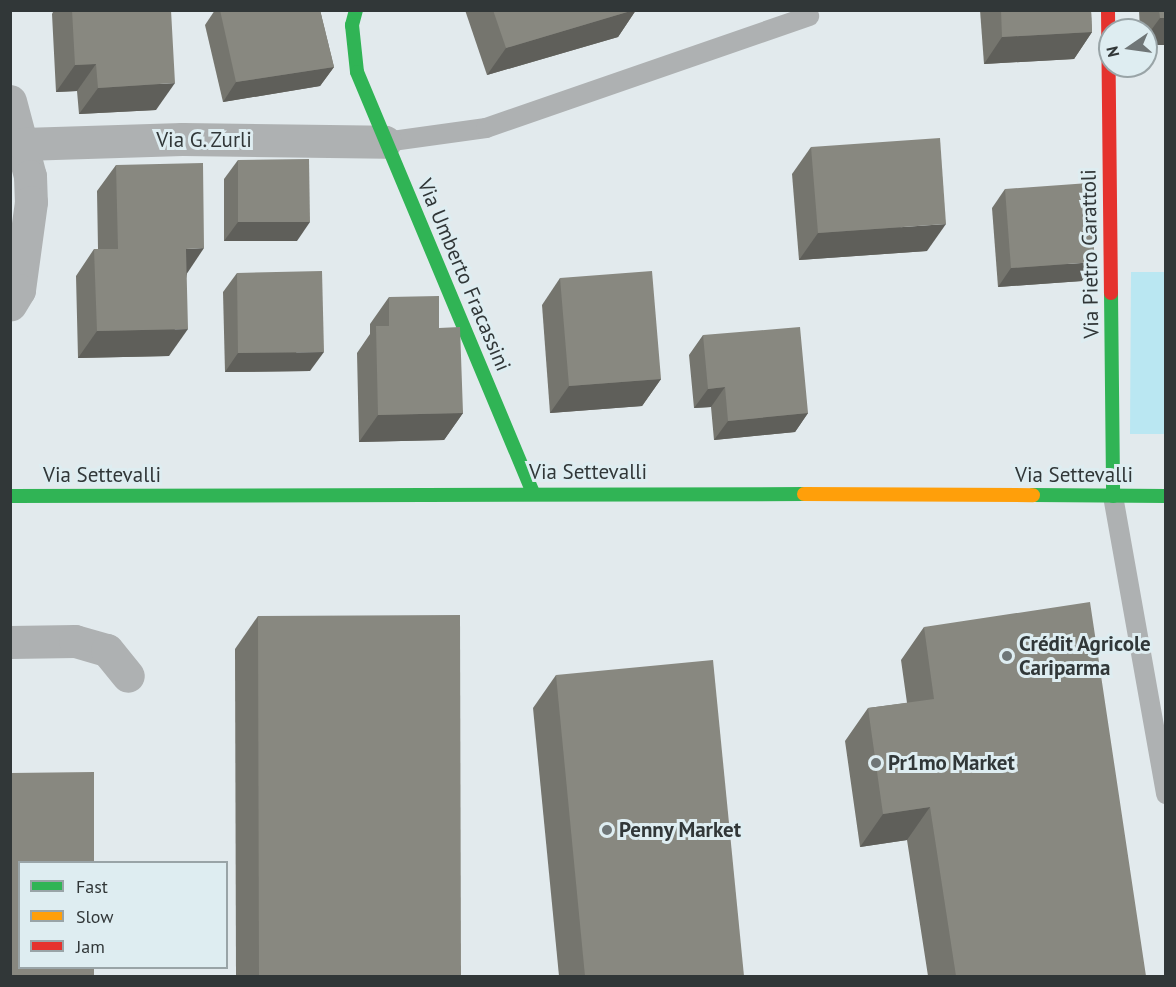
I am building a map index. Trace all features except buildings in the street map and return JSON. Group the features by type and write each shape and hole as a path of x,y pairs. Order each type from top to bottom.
{"main road":[{"name":"Via Umberto Fracassini","path":"356,10 352,25 357,72 533,493"},
{"name":"Via Pietro Carattoli","path":"1108,10 1113,496"},
{"name":"Via Settevalli","path":"10,496 533,493 1166,496"}],"street":[{"path":"10,101 23,144 20,177 31,202 19,290 10,305"},
{"name":"Via G. Zurli","path":"23,144 182,139 385,142"},
{"path":"10,642 75,641 106,650 128,676"}],"lane":[{"path":"385,142 486,128 809,16"},
{"path":"1113,496 1166,794"}],"shaded area":[{"path":"1131,272 1165,272 1165,434 1130,434"}],"traffic: fast":[{"path":"356,10 352,25 357,72 533,493"},
{"path":"1111,293 1113,496"},
{"path":"10,496 804,494"},
{"path":"1033,495 1166,496"}],"traffic: slow":[{"path":"804,494 1033,495"}],"traffic: jam":[{"path":"1108,10 1111,293"}],"place":[{"name":"Crédit Agricole Cariparma","path":"1007,656"},
{"name":"Pr1mo Market","path":"876,763"},
{"name":"Penny Market","path":"607,830"}]}
